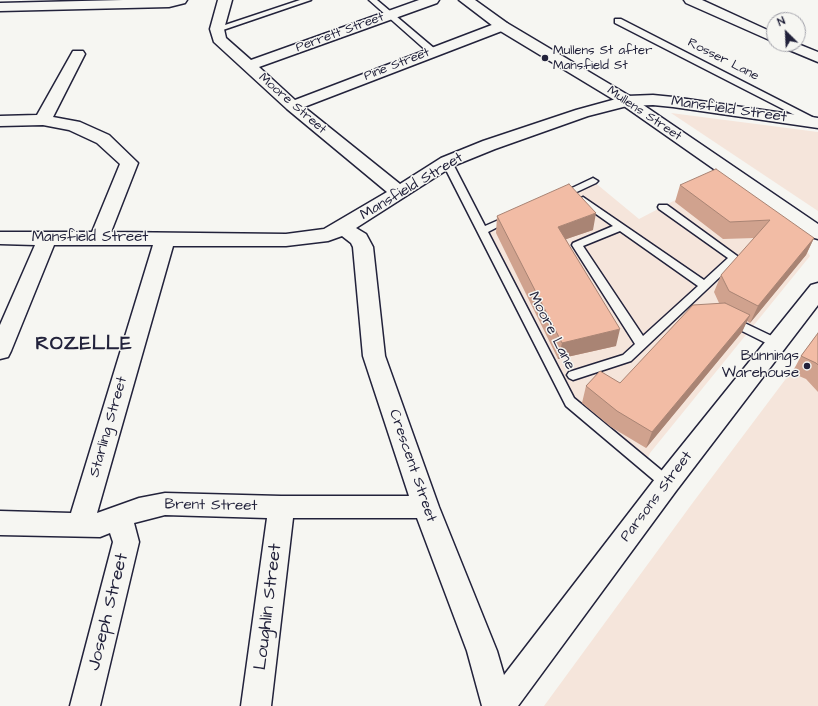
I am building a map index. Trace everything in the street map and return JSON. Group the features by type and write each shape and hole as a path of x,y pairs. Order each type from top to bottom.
{"street":[{"path":"0,7 169,3 180,0"},
{"path":"217,28 225,0"},
{"name":"Perrett Street","path":"248,66 432,0"},
{"name":"Mullens Street","path":"466,0 502,26 627,101 818,233"},
{"path":"691,0 766,34"},
{"name":"Pine Street","path":"293,106 432,51 502,26"},
{"name":"Moore Street","path":"217,28 219,39 248,66 293,106 398,192"},
{"path":"805,52 818,58"},
{"path":"42,120 78,54"},
{"name":"Mansfield Street","path":"0,238 286,240 328,235 343,228 447,162 496,142 582,113 627,101 653,100 673,102 817,123"},
{"path":"0,121 42,120 74,126 103,139 129,162 99,238"},
{"name":"Crescent Street","path":"343,228 359,239 363,247 374,356 426,507 482,651 498,706"},
{"path":"0,351 47,238"},
{"name":"Starling Street","path":"81,524 165,239"},
{"name":"Parsons Street","path":"498,706 667,483 818,290"},
{"name":"Brent Street","path":"0,523 100,525 139,509 165,504 281,507 426,507"},
{"name":"Loughlin Street","path":"256,706 281,507"},
{"name":"Joseph Street","path":"85,706 126,542 119,518"}],"lane":[{"path":"217,28 307,0"},
{"path":"373,0 432,51"},
{"name":"Rosser Lane","path":"618,21 817,123"},
{"name":"Moore Lane","path":"447,162 570,402 667,483"},
{"path":"552,200 593,182"},
{"path":"583,200 706,286"},
{"path":"572,375 628,358 735,258 663,207"},
{"path":"482,230 517,215"},
{"path":"621,227 577,245 642,345"},
{"path":"691,299 705,307"},
{"path":"719,314 776,343"}],"shaded area":[{"path":"671,113 818,132 818,211"},
{"path":"593,181 639,219 706,184 807,250 810,256 650,453 645,465 570,402 482,231"},
{"path":"818,336 818,706 544,706 694,501"}],"building":[{"path":"716,169 814,238 758,306 729,291 721,275 770,220 730,222 680,185"},
{"path":"569,184 596,213 558,227 620,329 562,343 497,216"},
{"path":"725,303 750,315 652,432 617,411 586,386 600,371 620,383 693,305"},
{"path":"818,333 818,365 801,356"}],"place":[{"name":"Mullens St after Mansfield St","path":"545,58"},
{"name":"Bunnings Warehouse","path":"807,366"}],"district":[{"name":"ROZELLE","path":"84,345"}]}
